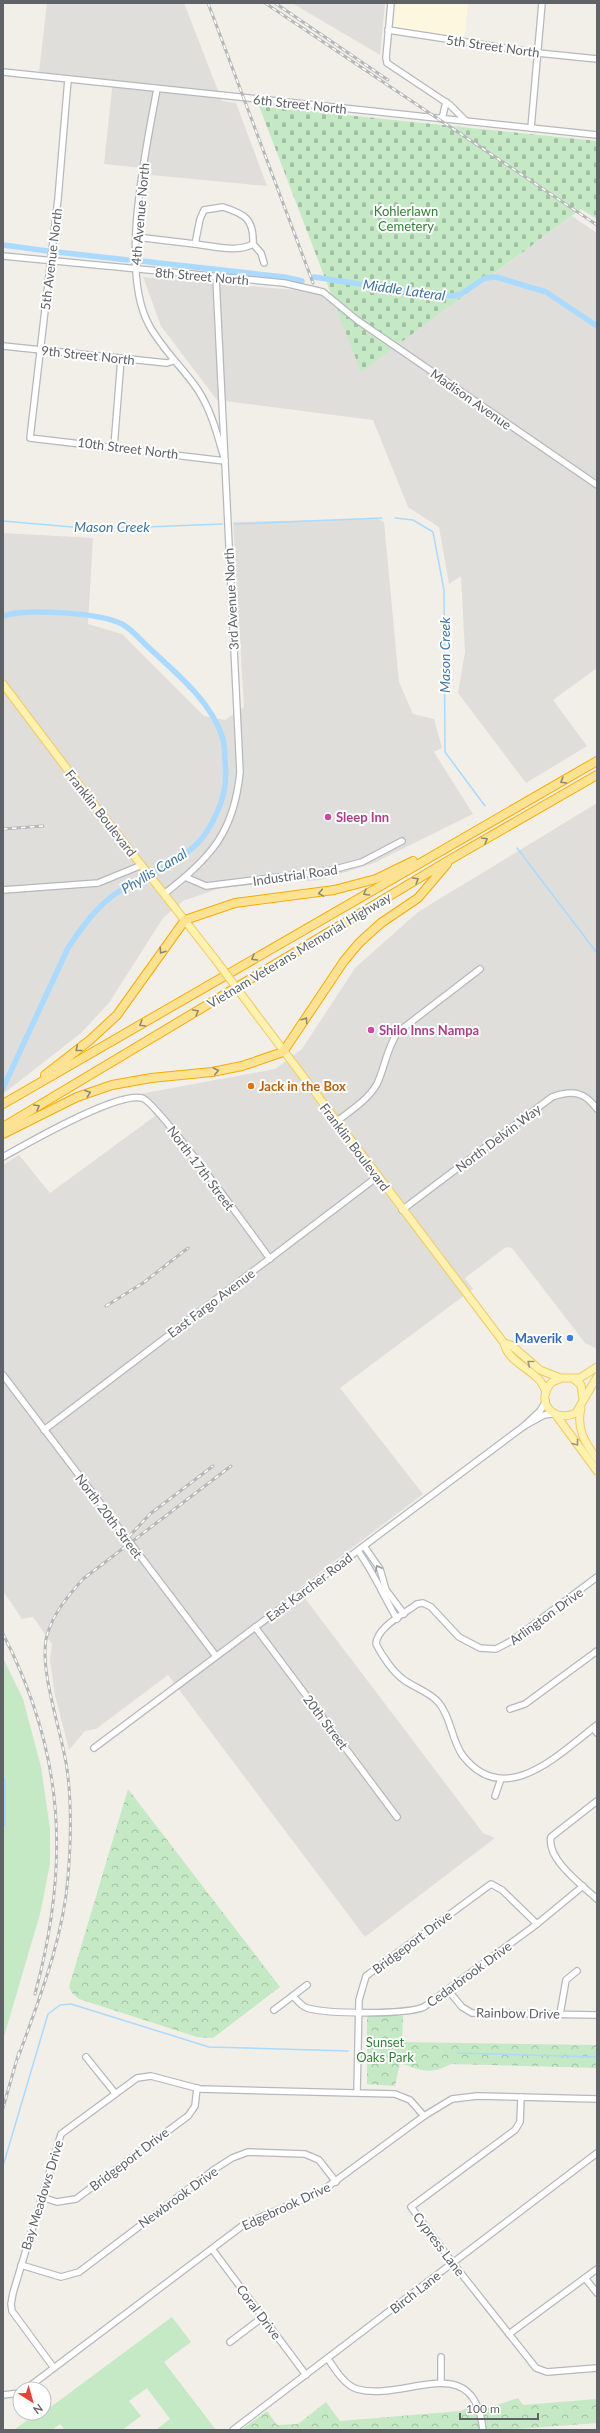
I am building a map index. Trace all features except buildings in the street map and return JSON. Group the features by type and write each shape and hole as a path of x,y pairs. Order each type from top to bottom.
{"highway":[{"name":"Vietnam Veterans Memorial Highway","path":"3,1104 597,761"},
{"name":"Vietnam Veterans Memorial Highway","path":"3,1127 451,859 597,775"},
{"path":"3,1104 55,1068 117,1015 185,920 235,902 267,897 304,896 376,879 510,811"},
{"path":"3,1134 77,1098 112,1085 151,1078 212,1072 242,1066 283,1052 344,960 359,943 381,923 418,898 451,859"}],"main road":[{"name":"Franklin Boulevard","path":"3,684 146,872 215,959 377,1177 504,1343 506,1351 542,1383 546,1393"},
{"name":"Franklin Boulevard","path":"504,1343 511,1345 540,1370 560,1378 574,1379"},
{"path":"574,1379 586,1375 597,1367"},
{"path":"554,1414 570,1415 582,1404 597,1377"},
{"path":"560,1378 549,1385 546,1393 546,1402 597,1471"},
{"path":"574,1379 581,1385 582,1404 579,1418 581,1433 597,1459"}],"street":[{"path":"391,3 386,58 388,63 446,102 466,121"},
{"path":"531,128 542,3"},
{"name":"5th Street North","path":"388,30 538,53 597,59"},
{"name":"6th Street North","path":"3,72 597,135"},
{"name":"5th Avenue North","path":"30,438 50,262 68,79"},
{"name":"4th Avenue North","path":"157,89 146,151 136,237 136,285 147,320 173,360 197,390 204,402 217,432 225,461"},
{"path":"442,119 446,102"},
{"path":"195,244 200,219 204,210 223,207 241,213 251,223 253,244 261,253 264,263"},
{"path":"136,237 232,248 247,247 253,244"},
{"name":"8th Street North","path":"3,256 135,271 284,283 316,290 329,297 346,312"},
{"name":"3rd Avenue North","path":"164,894 185,877 215,846 229,823 235,804 240,772 216,278"},
{"name":"Madison Avenue","path":"346,312 597,485"},
{"name":"9th Street North","path":"3,346 167,363 173,360"},
{"path":"114,447 121,359"},
{"name":"10th Street North","path":"30,438 225,461"},
{"name":"Industrial Road","path":"185,877 206,886 328,872 362,862 402,841"},
{"path":"3,890 98,883 142,865"},
{"path":"336,1122 372,1091 381,1074 391,1044 398,1032 480,969"},
{"name":"North Delvin Way","path":"402,1210 552,1097 574,1092 583,1094 597,1109"},
{"name":"North 17th Street","path":"3,1157 101,1107 136,1098 150,1102 270,1259"},
{"name":"East Fargo Avenue","path":"44,1430 377,1177"},
{"name":"North 20th Street","path":"3,1375 216,1656"},
{"path":"524,1426 540,1411 546,1402"},
{"path":"524,1426 544,1415 554,1414"},
{"name":"East Karcher Road","path":"94,1748 524,1426"},
{"path":"364,1546 380,1569 386,1590 404,1614"},
{"path":"358,1550 375,1574 381,1593 397,1619"},
{"name":"Arlington Drive","path":"596,1729 531,1773 520,1777 501,1779 491,1777 473,1766 459,1749 448,1717 440,1704 433,1697 403,1679 379,1650 377,1638 397,1619 417,1604 428,1604 458,1637 480,1648 496,1649 513,1640 597,1577"},
{"name":"20th Street","path":"255,1627 397,1817"},
{"path":"510,1709 525,1704 597,1651"},
{"path":"496,1796 501,1779"},
{"path":"597,1801 557,1832 550,1841 550,1847 555,1857 597,1899"},
{"name":"Bridgeport Drive","path":"357,2092 358,2012 360,1994 366,1976 491,1884 495,1885 537,1924"},
{"name":"Cedarbrook Drive","path":"294,1996 306,2008 358,2012 416,2010 424,2007 537,1924 583,1886"},
{"path":"560,2014 566,1980 577,1971"},
{"path":"274,2010 307,1986"},
{"name":"Rainbow Drive","path":"448,1990 462,2007 472,2013 597,2015"},
{"path":"86,2058 115,2093"},
{"name":"Bay Meadows Drive","path":"54,2368 12,2311 11,2304 13,2292 61,2134 115,2093 142,2076 166,2079 197,2088 357,2092 403,2096 410,2100 424,2116"},
{"name":"Bridgeport Drive","path":"41,2197 57,2202 76,2199 188,2116 195,2106 197,2088"},
{"name":"Edgebrook Drive","path":"37,2381 246,2223 303,2200 336,2182 424,2116 452,2099 478,2096 597,2099"},
{"name":"Cypress Lane","path":"521,2097 520,2122 515,2130 412,2207 452,2262 540,2371 597,2368"},
{"name":"Newbrook Drive","path":"21,2265 61,2277 79,2272 215,2169 232,2158 248,2152 313,2156 325,2166 336,2182"},
{"name":"Birch Lane","path":"232,2430 328,2359 452,2262 597,2153"},
{"name":"Coral Drive","path":"212,2249 306,2375"},
{"path":"509,2334 597,2269"},
{"path":"586,2278 597,2293"},
{"path":"230,2342 263,2317"},
{"path":"441,2357 441,2383"},
{"path":"328,2359 345,2381 356,2389 377,2391 441,2383 456,2386 470,2394 481,2413 483,2430"}],"shaded area":[{"path":"47,3 184,3 222,101 236,103 267,186 151,175 152,169 104,164 113,80 39,72"},
{"path":"292,3 385,3 380,55"},
{"path":"396,3 468,3 464,41 393,33"},
{"path":"572,216 597,233 597,668 553,700 587,746 526,783 458,693 465,652 461,576 449,584 439,527 408,507 373,420 217,400 161,326 143,277 331,293 362,371"},
{"path":"378,519 384,522 399,682 413,714 434,719 442,748 434,752 473,814 374,863 321,880 223,887 183,901 163,918 109,1003 81,1033 3,1094 3,533 93,538 88,624 122,634 204,716 225,720 244,707 233,522"},
{"path":"597,803 597,1349 585,1343 512,1248 506,1247 465,1278 473,1289 340,1388 423,1494 298,1589 483,1833 495,1838 365,1937 168,1675 96,1729 85,1731 69,1750 55,1695 50,1660 52,1644 33,1617 22,1619 3,1591 3,1165 19,1155 50,1193 155,1116 140,1094 275,1069 302,1049 355,968 418,912"}],"green space":[{"name":"Kohlerlawn Cemetery","path":"259,106 597,141 597,219 581,209 361,372"},
{"path":"3,1658 23,1699 41,1767 50,1829 50,1864 40,1914 3,2040"},
{"path":"128,1789 280,1987 213,2038 197,2037 79,1999 72,1993 69,1987"},
{"name":"Sunset Oaks Park","path":"367,2016 403,2016 402,2042 597,2045 597,2068 451,2064 437,2070 426,2071 400,2063 395,2086 367,2084"},
{"path":"172,2317 191,2342 164,2362 216,2430 156,2430 170,2419 147,2388 129,2401 141,2416 122,2430 65,2430 60,2424 52,2430 14,2430 26,2421 52,2421 52,2406"},
{"path":"518,2398 523,2405 597,2399 597,2423 504,2430 241,2430 267,2411 277,2425 298,2424 326,2402 340,2421 461,2411 474,2404 488,2408"}],"waterway":[{"name":"Middle Lateral","path":"3,245 48,251"},
{"name":"Middle Lateral","path":"57,252 128,260"},
{"name":"Middle Lateral","path":"141,261 284,277 302,281"},
{"name":"Middle Lateral","path":"314,277 418,293 452,296 461,294 485,278 496,277 546,292 597,326"},
{"name":"Mason Creek","path":"235,524 382,518"},
{"name":"Mason Creek","path":"395,518 413,520 433,532 444,590 445,752 485,806"},
{"name":"Mason Creek","path":"3,521 95,529 222,524"},
{"name":"Phyllis Canal","path":"3,616 28,612 63,613 98,617 112,620 125,626 178,675 208,709 216,722 223,739 226,775 224,793 215,817 197,844 178,859 118,892 90,917 79,932 68,948 3,1088"},
{"name":"Mason Creek","path":"517,848 597,953"},
{"name":"Phyllis Canal","path":"3,1780 3,1824"},
{"path":"3,2166 48,2014 60,2005 71,2004 209,2047 348,2051"},
{"path":"457,2053 597,2057"}],"railway":[{"path":"208,3 313,283"},
{"path":"265,3 597,225"},
{"path":"275,3 388,80"},
{"path":"3,829 43,826"},
{"path":"106,1306 143,1283 188,1248"},
{"path":"123,1543 150,1514 213,1466"},
{"path":"18,2058 42,1991 56,1946 65,1900 69,1864 69,1782 48,1683 45,1649 47,1635 53,1619 83,1579 231,1466"},
{"path":"3,1634 24,1679 39,1723 50,1767 55,1811 57,1855 53,1900 46,1946 35,1994"},
{"path":"3,2108 19,2052"}],"place":[{"name":"Sleep Inn","path":"328,817"},
{"name":"Shilo Inns Nampa","path":"371,1030"},
{"name":"Jack in the Box","path":"251,1086"},
{"name":"Maverik","path":"570,1338"}]}
